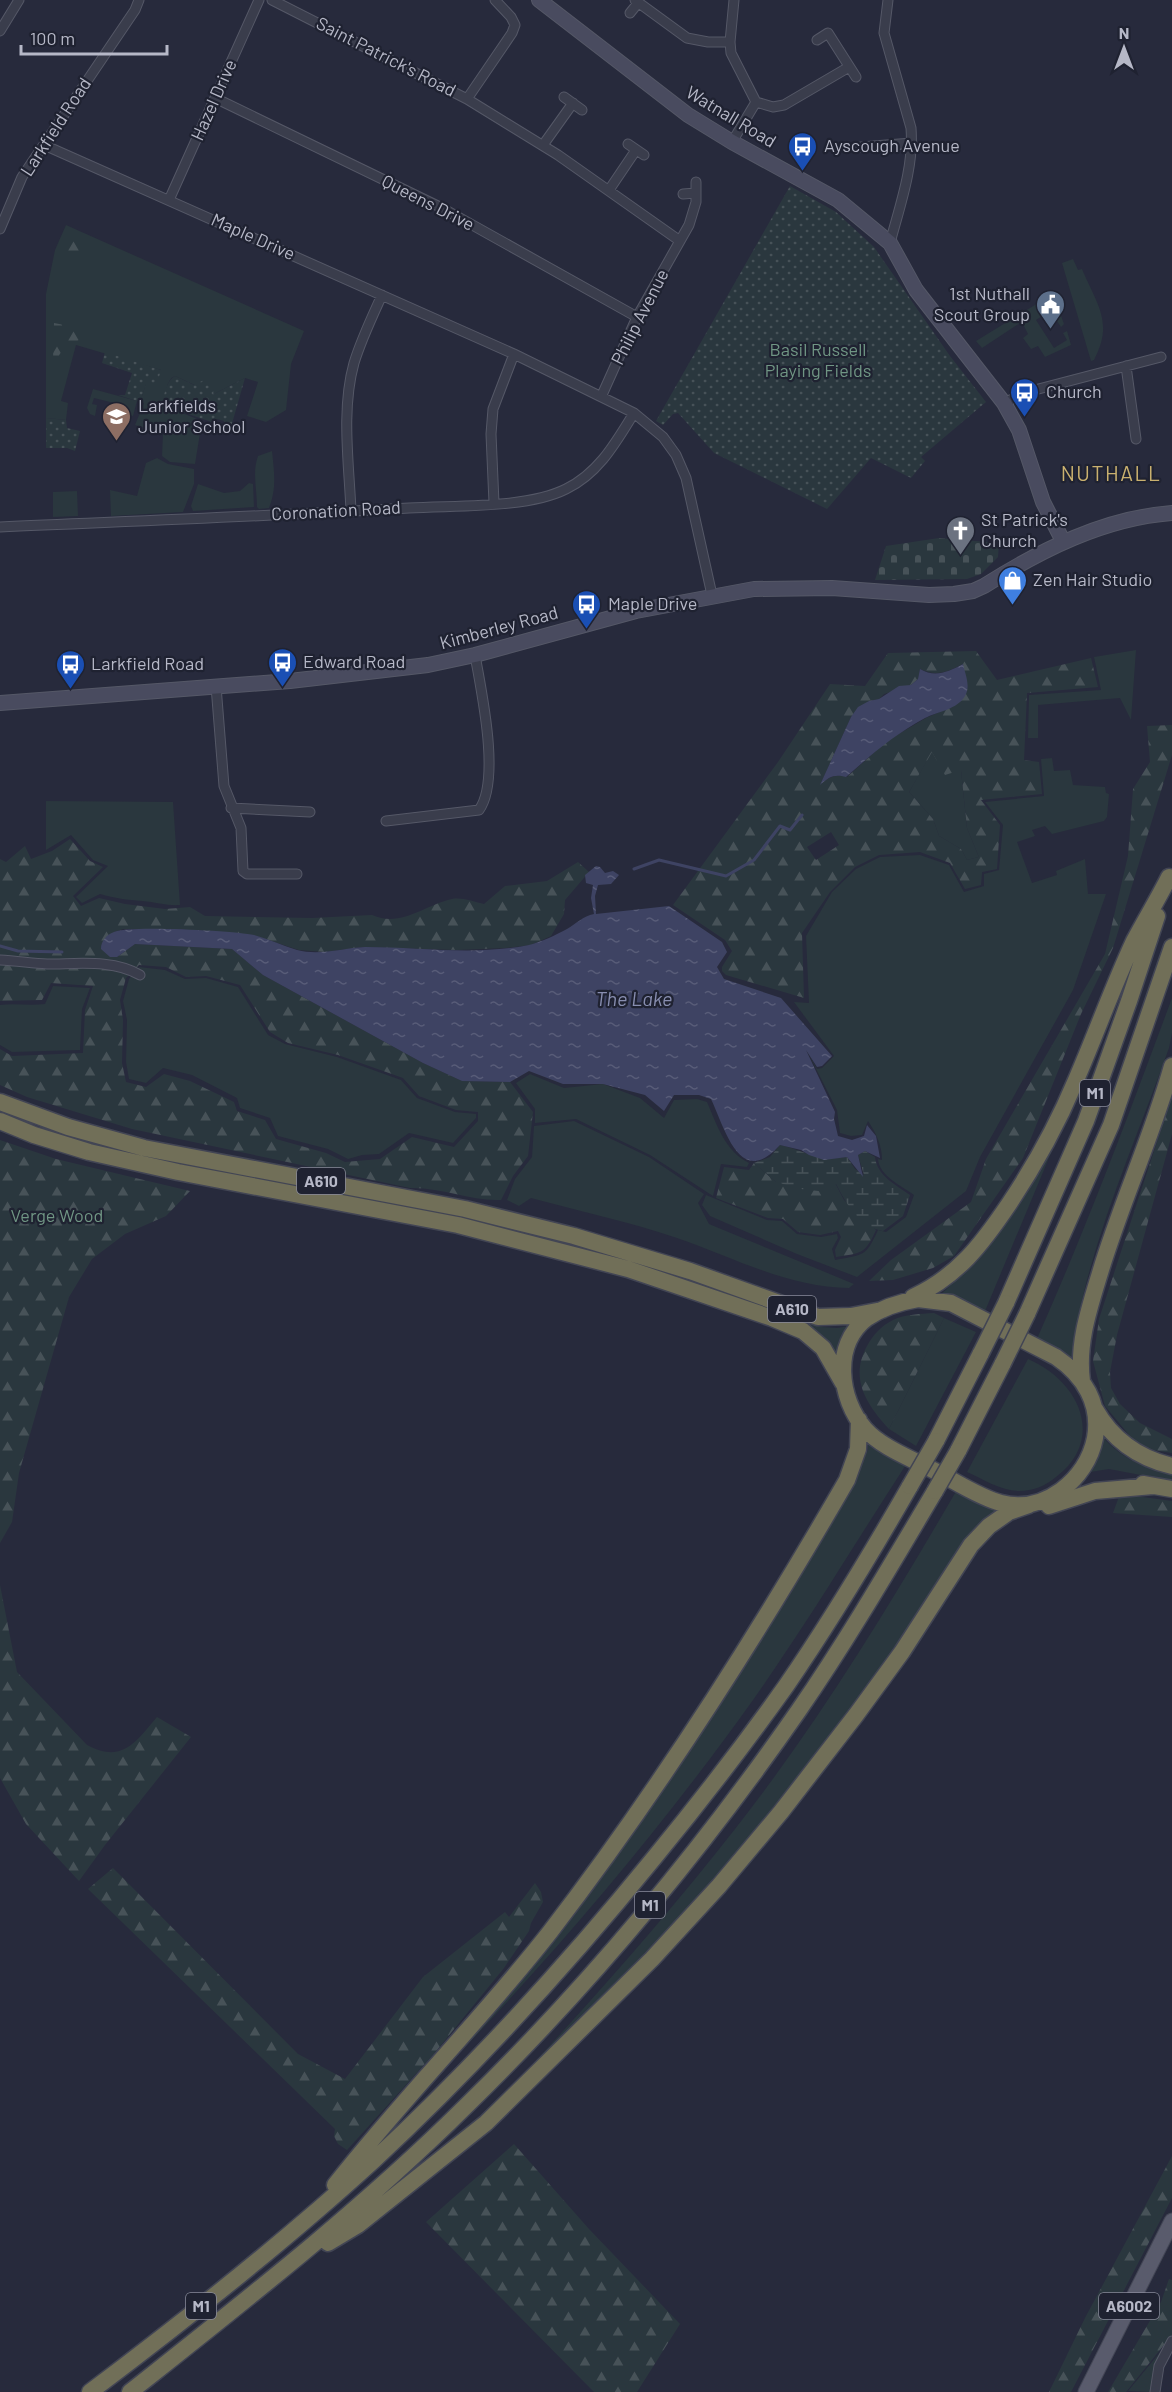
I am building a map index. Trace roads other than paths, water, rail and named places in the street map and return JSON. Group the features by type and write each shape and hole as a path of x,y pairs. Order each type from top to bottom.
{"highway":[{"name":"M1","path":"904,1301 929,1290 954,1274 987,1234 1016,1193 1056,1123 1134,941 1171,872"},
{"name":"M1","path":"90,2392 309,2217 373,2161 454,2082 583,1946 719,1778 786,1685 856,1577 936,1441 1006,1303 1086,1121 1129,1001 1171,872"},
{"name":"M1","path":"130,2392 296,2261 394,2175 467,2106 573,1994 676,1874 801,1708 868,1604 958,1451 1027,1314 1111,1125 1172,947"},
{"path":"1082,1381 1081,1350 1092,1299 1119,1210 1151,1131 1172,1066"},
{"name":"A610","path":"0,1102 68,1127 144,1148 465,1209 522,1222 690,1270 818,1317 851,1316 882,1310"},
{"name":"A610","path":"0,1121 34,1135 89,1152 189,1174 458,1225 628,1269 761,1314 802,1331 823,1348 843,1383"},
{"path":"1029,1504 1008,1504 992,1499 884,1444 869,1433 852,1410 843,1383 846,1353 850,1340 867,1319 904,1301 926,1299 951,1303 1056,1358 1071,1369 1089,1392 1095,1408 1109,1430 1125,1445 1150,1460 1172,1466"},
{"path":"1066,1487 1079,1474 1089,1458 1095,1436 1095,1408"},
{"name":"M1","path":"309,2217 354,2161 502,1992 616,1843 743,1654 847,1480 858,1449 859,1420"},
{"path":"296,2261 358,2225 486,2123 652,1959 781,1812 856,1715 955,1573 971,1545 989,1526 1009,1512 1042,1500 1066,1487 1087,1481 1106,1479 1172,1489"},
{"path":"955,1573 985,1538 995,1530 1025,1515 1095,1491 1153,1486"}],"main road":[{"name":"A6002","path":"1086,2392 1172,2221"}],"street":[{"path":"0,31 20,0"},
{"name":"Larkfield Road","path":"0,229 22,177 135,10 139,0"},
{"name":"Hazel Drive","path":"169,200 259,0"},
{"name":"Saint Patrick's Road","path":"272,0 467,99"},
{"path":"495,0 511,17 515,25 512,33 467,99 543,145 680,241"},
{"name":"Watnall Road","path":"539,0 688,115 838,200 890,243 916,291 1004,403 1019,430 1043,502 1063,541"},
{"path":"734,0 731,53 756,102 772,107 784,105 849,66"},
{"path":"888,0 885,33 911,128 912,143 910,164 890,243"},
{"path":"630,13 636,1 687,38 708,42 730,42"},
{"path":"817,40 828,33 856,77"},
{"path":"564,97 582,110"},
{"name":"Queens Drive","path":"215,98 442,208 637,317"},
{"path":"732,142 756,102"},
{"path":"543,145 573,103"},
{"path":"861,147 912,143"},
{"name":"Maple Drive","path":"44,145 514,354 634,412 663,437 676,455 686,478 712,595"},
{"path":"609,190 636,150"},
{"name":"Philip Avenue","path":"602,395 637,317 694,212 696,182"},
{"path":"683,194 696,193"},
{"path":"351,511 347,422 349,393 354,363 382,295"},
{"path":"494,503 493,415 498,393 514,354"},
{"path":"1004,403 1027,392 1161,357"},
{"path":"1126,366 1136,439"},
{"name":"Coronation Road","path":"0,527 534,500 566,489 580,481 610,452 634,412"},
{"name":"Kimberley Road","path":"0,703 382,672 475,655 636,610 754,589 791,587 891,594 954,594 973,591 1063,541 1130,520 1172,513"},
{"path":"386,821 479,810 483,804 488,771 489,737 475,655"},
{"path":"216,686 224,786 241,828 243,871 247,874 297,874"},
{"path":"231,808 310,812"},
{"path":"0,960 44,964 91,963 128,968 140,975"},
{"path":"1155,2392 1159,2366 1172,2342"}],"water":[{"path":"963,664 968,688 962,700 904,731 846,777 832,777 820,785 851,717 858,707 879,699 899,686 911,685 918,679 920,669 931,673 942,673"},
{"name":"The Lake","path":"596,866 605,873 613,871 619,875 611,884 598,885 595,896 596,914 669,906 722,942 727,952 717,967 724,979 781,998 832,1056 822,1066 817,1067 806,1050 835,1112 834,1119 838,1136 852,1140 864,1136 867,1125 876,1136 880,1158 865,1151 858,1155 863,1177 847,1157 824,1160 801,1150 780,1145 766,1157 754,1161 745,1158 736,1151 729,1139 711,1099 699,1095 674,1095 664,1111 645,1095 603,1084 563,1084 529,1071 510,1082 462,1081 423,1063 263,975 232,949 135,944 117,957 110,957 101,949 103,941 111,933 139,929 243,933 306,952 365,947 488,950 529,945 553,936 594,914 591,898 593,885 586,883 585,875"}],"waterway":[{"path":"634,869 659,860 726,876 754,860 780,826 790,830 802,815"},
{"path":"0,946 18,951 62,952"}],"place":[{"name":"Ayscough Avenue","path":"803,172"},
{"name":"1st Nuthall Scout Group","path":"1051,330"},
{"name":"Church","path":"1025,418"},
{"name":"Larkfields Junior School","path":"117,442"},
{"name":"St Patrick's Church","path":"960,556"},
{"name":"Zen Hair Studio","path":"1012,606"},
{"name":"Maple Drive","path":"587,630"},
{"name":"Edward Road","path":"282,688"},
{"name":"Larkfield Road","path":"70,690"}],"district":[{"name":"NUTHALL","path":"1111,474"}],"park label":[{"name":"Basil Russell Playing Fields","path":"818,360"},
{"name":"Verge Wood","path":"57,1216"}]}
